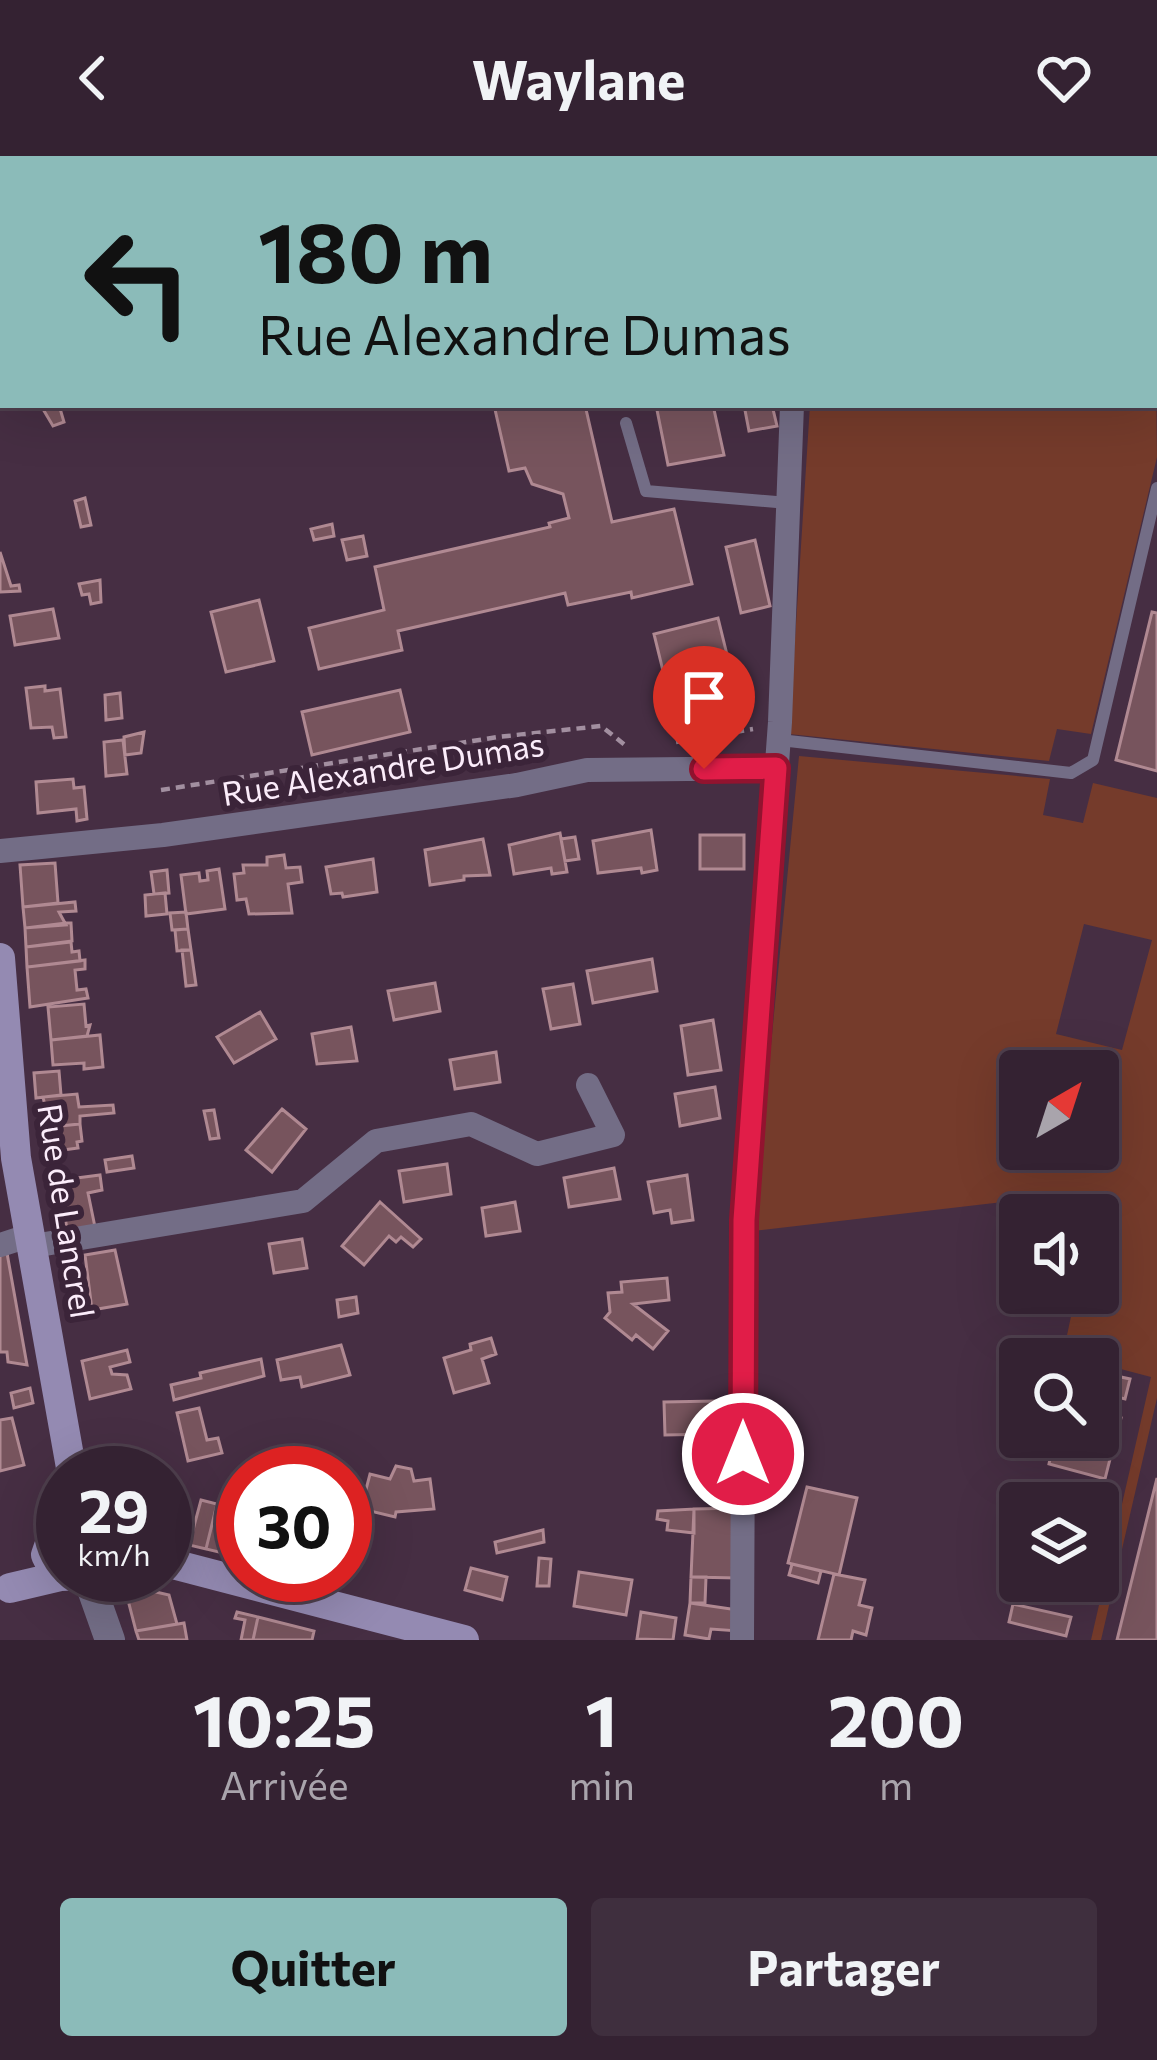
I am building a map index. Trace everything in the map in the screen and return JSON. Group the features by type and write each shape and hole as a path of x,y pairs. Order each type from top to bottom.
{"main road":[{"name":"Rue de Lancrel","path":"0,958 16,1157 67,1446"},
{"path":"192,1569 464,1640"},
{"path":"5,1592 36,1572"}],"street":[{"path":"742,1640 744,1220 778,740 792,408"},
{"name":"Rue Alexandre Dumas","path":"0,851 163,835 517,785 587,770 776,768"},
{"path":"0,1245 303,1201 376,1141 471,1124 537,1154 613,1135 588,1084"},
{"path":"92,1602 106,1629"}],"lane":[{"path":"626,423 646,490 788,502"},
{"path":"778,740 1071,773 1093,760 1157,488"}],"path":[{"path":"161,790 498,737 601,726 631,750"},
{"path":"672,743 752,729 778,740"}],"shaded area":[{"path":"810,408 1156,408 1157,457 1091,734 1057,729 1049,761 789,734"},
{"path":"799,756 1050,779 1043,815 1083,823 1093,783 1157,798 1157,1398 1119,1562 1119,1517 1151,1377 1119,1369 1119,1338 1066,1338 1072,1314 1119,1314 1119,1194 999,1194 999,1203 753,1231","holes":["1084,924 1152,940 1122,1050 1056,1034"]},
{"path":"1100,1602 1110,1602 1101,1640 1091,1640"}],"building":[{"path":"60,408 64,422 53,426 43,409"},
{"path":"495,408 586,408 612,522 674,509 692,584 632,598 631,592 568,605 565,593 398,631 402,650 319,669 309,628 384,610 375,567 550,527 549,523 569,518 563,494 532,484 525,468 509,471"},
{"path":"657,408 714,408 724,455 668,465"},
{"path":"745,408 773,408 777,426 749,431"},
{"path":"85,498 91,525 81,527 75,501"},
{"path":"332,524 334,536 314,540 311,529"},
{"path":"363,536 367,556 347,560 342,540"},
{"path":"755,540 770,606 741,613 726,547"},
{"path":"0,552 11,586 19,585 20,591 0,592"},
{"path":"100,580 101,602 91,604 79,584"},
{"path":"259,600 274,661 226,672 211,612"},
{"path":"53,609 59,638 15,645 10,616"},
{"path":"1152,612 1157,613 1157,771 1116,760"},
{"path":"718,618 743,720 679,736 654,634"},
{"path":"45,686 45,691 60,689 66,737 54,738 52,727 31,728 26,688"},
{"path":"400,690 410,732 312,755 302,712"},
{"path":"120,693 122,718 106,720 105,695"},
{"path":"144,732 141,753 125,755 124,737"},
{"path":"123,740 127,774 106,776 104,742"},
{"path":"73,779 74,788 84,787 87,819 77,821 76,809 38,813 36,782"},
{"path":"651,830 657,870 598,873 593,841"},
{"path":"560,833 567,872 552,874 551,868 514,874 509,845"},
{"path":"700,835 744,835 744,869 700,869"},
{"path":"575,837 579,859 565,861 561,839"},
{"path":"483,839 490,875 430,885 425,850"},
{"path":"284,855 286,868 300,867 302,882 288,884 292,913 249,914 246,899 237,900 234,874 244,873 243,865 267,865 267,857"},
{"path":"373,859 377,892 331,894 326,867"},
{"path":"55,863 58,903 23,907 20,865"},
{"path":"219,869 225,909 186,914 181,875 199,873 200,881 208,880 207,871"},
{"path":"167,870 169,893 154,894 151,872"},
{"path":"165,893 167,914 146,916 145,895"},
{"path":"75,902 76,911 59,912 66,925 25,928 23,907"},
{"path":"186,912 188,929 172,930 170,913"},
{"path":"71,923 72,941 26,947 25,928"},
{"path":"188,929 191,950 177,951 175,930"},
{"path":"71,942 80,961 27,967 26,947"},
{"path":"182,950 191,950 196,985 186,986"},
{"path":"652,959 657,991 593,1003 587,971"},
{"path":"85,960 85,969 75,970 77,990 86,989 88,998 30,1007 27,967"},
{"path":"435,983 440,1011 394,1020 388,991"},
{"path":"573,984 580,1024 551,1029 543,989"},
{"path":"84,1004 86,1026 90,1025 87,1036 51,1040 48,1007"},
{"path":"260,1012 276,1039 234,1063 217,1037"},
{"path":"713,1020 721,1070 688,1075 681,1026"},
{"path":"351,1027 357,1061 317,1064 312,1034"},
{"path":"100,1035 103,1067 53,1065 51,1040"},
{"path":"496,1052 500,1082 455,1089 450,1060"},
{"path":"59,1071 61,1095 36,1098 34,1073"},
{"path":"715,1087 720,1118 680,1126 675,1094"},
{"path":"77,1094 79,1107 113,1105 114,1113 80,1116 80,1124 50,1127 43,1097"},
{"path":"282,1109 306,1129 272,1172 246,1150"},
{"path":"214,1110 219,1138 210,1139 204,1111"},
{"path":"80,1124 78,1148 63,1150 62,1145 52,1145 50,1127"},
{"path":"132,1156 134,1168 107,1172 105,1160"},
{"path":"447,1164 451,1194 404,1202 399,1171"},
{"path":"614,1168 620,1199 569,1207 564,1178"},
{"path":"100,1175 102,1190 88,1193 95,1227 67,1232 61,1180"},
{"path":"687,1175 693,1220 672,1223 670,1210 654,1213 648,1182"},
{"path":"380,1202 421,1239 413,1247 401,1237 396,1242 389,1236 364,1265 342,1246"},
{"path":"515,1202 520,1231 486,1236 482,1208"},
{"path":"302,1239 307,1268 274,1273 269,1244"},
{"path":"115,1250 127,1304 92,1310 85,1255"},
{"path":"7,1253 27,1365 8,1362 7,1352 0,1352 0,1255"},
{"path":"667,1278 669,1300 633,1304 668,1331 653,1349 636,1335 632,1340 605,1318 610,1312 608,1293 622,1292 621,1282"},
{"path":"356,1297 358,1313 339,1317 337,1300"},
{"path":"491,1338 496,1354 482,1359 489,1383 454,1393 444,1358"},
{"path":"341,1345 350,1375 302,1387 300,1377 281,1380 277,1360"},
{"path":"127,1350 130,1362 110,1367 112,1374 127,1375 131,1389 90,1399 82,1361"},
{"path":"261,1359 264,1376 174,1400 171,1385"},
{"path":"1119,1377 1130,1379 1125,1399 1119,1397"},
{"path":"30,1388 33,1403 14,1408 11,1393"},
{"path":"716,1401 717,1434 665,1435 664,1402"},
{"path":"199,1408 207,1440 218,1438 216,1454 192,1460 192,1446 185,1446 177,1413"},
{"path":"12,1418 24,1465 0,1471 0,1420"},
{"path":"1050,1458 1110,1459 1105,1479 1049,1464"},
{"path":"396,1466 411,1469 414,1481 430,1479 434,1509 396,1512 395,1517 372,1511 372,1474 390,1479"},
{"path":"1157,1478 1157,1640 1117,1640"},
{"path":"807,1487 857,1498 839,1575 788,1563"},
{"path":"201,1500 216,1504 206,1549 192,1546"},
{"path":"216,1508 216,1551 206,1549"},
{"path":"739,1508 737,1578 691,1577 694,1509"},
{"path":"694,1509 694,1533 667,1530 668,1521 657,1519 658,1511"},
{"path":"543,1530 544,1542 497,1553 495,1542"},
{"path":"539,1558 551,1559 549,1586 537,1586"},
{"path":"792,1564 821,1571 818,1583 789,1575"},
{"path":"471,1568 507,1577 502,1600 465,1590"},
{"path":"579,1572 632,1580 626,1615 574,1606"},
{"path":"834,1574 865,1580 859,1605 872,1608 866,1635 853,1631 851,1640 818,1640"},
{"path":"691,1577 706,1577 705,1603 690,1603"},
{"path":"129,1602 171,1602 177,1624 136,1631"},
{"path":"690,1603 738,1610 738,1631 711,1629 709,1639 685,1635"},
{"path":"1013,1604 1071,1617 1066,1636 1009,1622"},
{"path":"237,1612 258,1617 253,1640 241,1640 245,1620 235,1618"},
{"path":"641,1612 676,1618 673,1640 637,1639"},
{"path":"258,1617 314,1631 312,1640 253,1640"},
{"path":"184,1623 187,1640 139,1640 136,1631"}],"route":[{"path":"704,769 776,768 744,1220 743,1454"}]}
